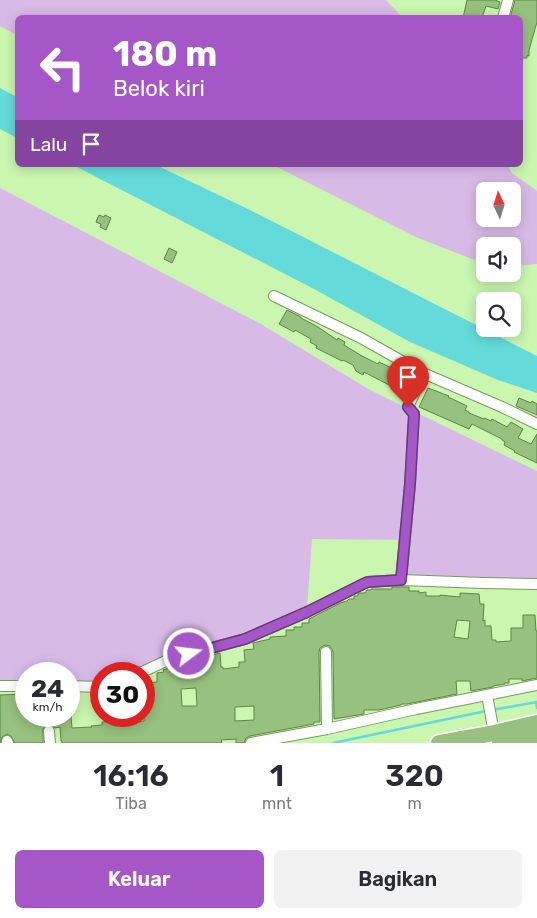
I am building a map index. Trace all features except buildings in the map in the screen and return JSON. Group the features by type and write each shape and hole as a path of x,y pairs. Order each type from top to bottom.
{"highway":[{"path":"439,743 537,723"},
{"path":"495,733 537,735"}],"street":[{"path":"504,15 508,0"},
{"path":"274,296 361,338 423,373 537,424"},
{"path":"401,580 414,414 408,407 423,373"},
{"path":"155,666 170,659 245,639 307,612 368,582 401,580 537,584"},
{"path":"326,652 326,730"},
{"path":"250,743 271,741 326,730 416,709 488,699 537,685"},
{"path":"0,686 15,686"},
{"path":"488,699 495,733"},
{"path":"49,732 50,743"}],"shaded area":[{"path":"0,0 386,0 400,15 15,15 15,34 0,26"},
{"path":"277,167 508,167 512,173 537,191 537,264 521,265 521,237 476,237 476,261 418,238"},
{"path":"0,188 259,323 370,390 537,471 537,581 407,576 410,540 312,539 307,609 249,636 155,667 155,662 90,662 90,682 80,682 80,662 15,662 15,680 0,680"}],"water":[{"path":"0,88 15,96 15,137 0,129"},
{"path":"77,167 160,167 252,211 476,325 476,337 500,337 537,356 537,393 498,380 410,342 316,290"}],"waterway":[{"path":"536,702 537,708"},
{"path":"492,710 537,702"},
{"path":"333,743 486,711"}],"route":[{"path":"189,654 245,639 307,612 368,582 401,580 414,414 408,407"}]}
